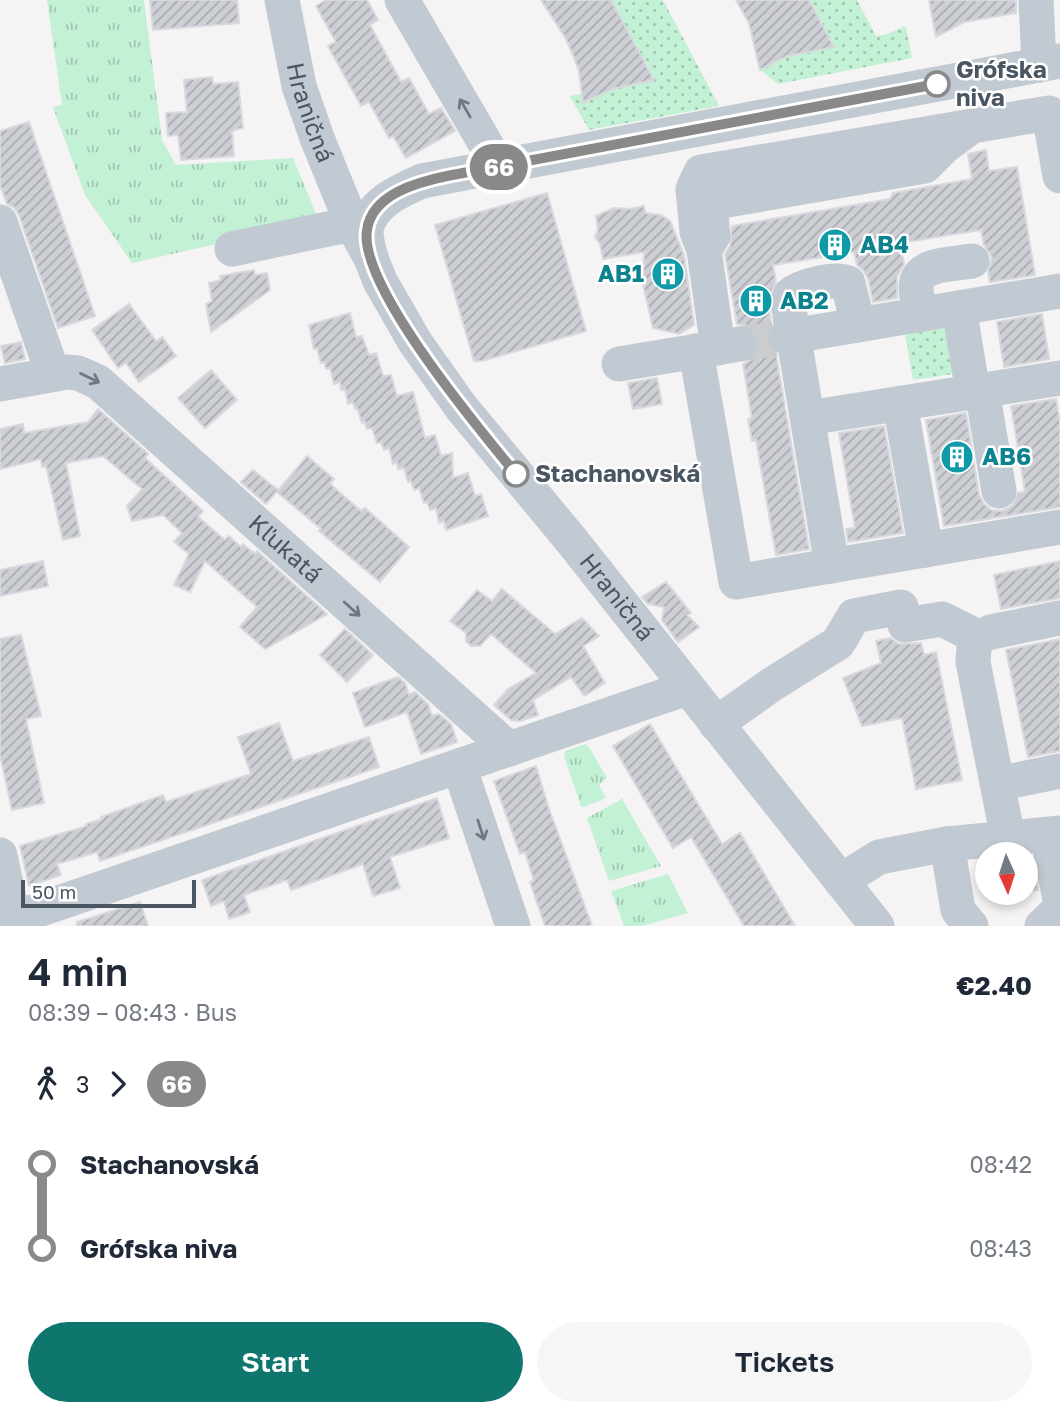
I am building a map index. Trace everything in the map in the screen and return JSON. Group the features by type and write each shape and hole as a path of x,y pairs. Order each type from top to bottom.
{"street":[{"name":"Hraničná","path":"282,0 299,86 334,180 352,224 395,309 415,342 461,407 572,541 877,926"},
{"path":"402,0 499,167"},
{"path":"334,180 363,189 394,194 422,181 1049,63 1035,0"},
{"path":"1060,176 1049,113 972,126 945,146 925,166 710,203 713,236 704,250 718,348 736,582 1060,527"},
{"name":"Hraničná","path":"371,258 367,228 380,206 394,194"},
{"path":"0,222 53,374"},
{"path":"232,249 352,224"},
{"path":"921,314 917,278 926,269 972,261"},
{"path":"832,566 808,418 790,336 790,295 807,286 843,281 848,283 858,325"},
{"path":"790,336 1060,291"},
{"path":"959,308 999,491"},
{"path":"619,364 718,348"},
{"name":"Kľukatá","path":"0,384 67,372 90,377 107,388 509,749"},
{"path":"808,418 1060,378"},
{"path":"900,404 926,550"},
{"path":"716,724 838,643 853,616 901,607 905,625 942,619 978,637 1060,618"},
{"path":"978,637 973,662 1008,838"},
{"path":"0,855 7,920 687,688"},
{"path":"460,766 513,926"},
{"path":"998,784 1060,771"},
{"path":"841,881 879,857 947,844 1008,838 1055,844 1060,899"},
{"path":"947,844 958,910 971,926"},
{"path":"1042,926 1060,909"}],"green space":[{"path":"47,0 144,0 162,140 176,165 293,158 319,221 132,263 85,195 53,107 62,105"},
{"path":"611,0 663,0 719,106 589,130 570,96 582,94 584,103 612,89 653,79"},
{"path":"809,0 857,0 876,36 906,27 912,58 778,84 760,70 787,56 833,47"},
{"path":"946,327 953,374 913,380 905,333"},
{"path":"585,744 607,778 599,785 606,798 584,807 581,806 564,756 565,751"},
{"path":"622,799 661,866 609,881 587,818"},
{"path":"668,874 688,913 642,926 624,926 611,891"}],"building":[{"path":"150,0 237,0 239,23 153,30"},
{"path":"326,0 367,0 378,20 370,25 401,82 409,78 429,114 441,108 455,131 406,158 393,136 389,138 369,102 361,106 328,46 336,42 316,6"},
{"path":"541,0 611,0 654,80 612,89 583,103 579,71 573,55 565,37"},
{"path":"736,0 809,0 834,47 787,56 760,70 749,23"},
{"path":"929,0 1016,0 1016,13 964,22 936,37"},
{"path":"212,77 213,84 238,82 243,128 232,131 234,156 181,160 178,135 168,136 166,113 187,112 184,80"},
{"path":"29,122 95,316 58,328 19,215 14,207 7,204 0,185 0,131"},
{"path":"986,150 989,171 1017,167 1035,275 990,282 988,272 992,257 984,245 981,230 900,243 904,264 897,277 897,298 873,302 868,278 857,265 854,252 773,265 776,282 768,298 771,324 766,340 776,354 809,549 776,555 756,440 752,441 748,419 752,418 743,364 759,352 760,341 755,331 746,325 737,324 725,254 730,246 732,226 890,199 893,193 972,179 968,154"},
{"path":"547,193 586,331 474,361 435,225"},
{"name":"AB1","path":"644,206 645,213 661,215 670,221 684,255 694,325 679,334 653,328 643,285 644,252 603,259 600,244 595,237 598,230 596,216 614,208"},
{"path":"254,270 255,275 267,273 270,290 211,332 206,304 212,301 209,283 221,280 220,276"},
{"path":"129,304 156,341 162,337 176,356 139,382 126,363 118,368 92,330"},
{"path":"350,313 356,337 362,336 369,355 376,353 383,376 391,375 397,396 413,392 425,438 435,435 441,456 452,453 453,478 468,473 475,496 481,494 488,516 446,530 444,521 439,523 436,508 430,510 427,502 424,503 419,488 414,490 411,481 408,482 404,468 398,469 397,462 393,464 389,448 384,450 381,442 377,443 372,428 367,429 365,422 362,423 353,402 348,404 345,389 341,390 340,382 334,384 330,368 326,369 324,362 321,363 317,348 314,349 309,325"},
{"path":"1042,314 1049,359 1004,367 997,322"},
{"path":"21,342 25,359 5,363 1,346"},
{"path":"211,370 237,400 205,428 178,398"},
{"path":"657,378 662,404 633,409 628,383"},
{"name":"AB6","path":"1056,399 1060,423 1060,507 944,526 926,420 966,413 979,495 991,510 1002,511 1012,506 1018,493 1025,492 1011,406"},
{"path":"98,409 148,454 145,458 203,511 198,517 225,540 229,536 241,547 243,544 255,554 257,551 327,614 265,649 240,627 257,607 205,561 190,592 174,585 189,554 174,542 182,533 163,515 132,521 127,506 142,489 103,456 66,463 80,536 63,540 46,466 42,467 41,459 0,469 0,429 23,424 24,433 88,422"},
{"path":"884,426 903,533 848,542 846,529 855,528 839,433"},
{"path":"307,456 334,479 330,484 361,511 365,508 409,547 380,582 277,492"},
{"path":"253,470 278,490 266,504 241,482"},
{"path":"43,561 48,586 0,596 0,570"},
{"path":"1060,561 1060,598 1001,609 994,575"},
{"path":"666,582 691,613 687,615 699,627 678,642 662,620 664,607 648,604 642,597"},
{"path":"502,589 555,634 582,618 599,636 583,646 605,683 584,696 571,677 533,700 538,715 520,721 511,720 494,705 508,689 536,673 491,634 480,646 471,646 466,641 466,633 450,621 477,590 492,601"},
{"path":"345,629 373,655 347,682 320,655"},
{"path":"21,635 41,716 26,719 44,803 12,810 0,755 0,639"},
{"path":"890,638 899,644 921,643 924,655 936,652 962,780 916,789 902,718 862,726 843,678 881,663 876,641"},
{"path":"1060,639 1060,751 1028,757 1006,650"},
{"path":"398,677 405,683 409,695 415,692 428,704 432,716 439,714 451,724 457,742 421,754 407,712 365,727 353,693"},
{"path":"279,723 293,761 369,737 379,767 100,861 97,852 57,864 61,875 29,886 20,846 87,826 86,824 102,819 101,817 163,795 166,802 251,774 238,737"},
{"path":"650,724 722,844 740,833 795,926 744,926 691,837 673,848 613,746"},
{"path":"536,766 592,926 545,926 530,882 534,881 525,852 520,854 494,781"},
{"path":"437,798 449,838 390,857 400,888 373,896 363,864 291,890 287,880 244,895 250,912 229,919 224,901 211,906 202,880"},
{"path":"140,902 148,926 77,926 77,922"}],"tunnel":[{"path":"740,344 786,337"}],"bus line":[{"name":"66","path":"516,474 461,407 415,342 380,281 371,258 367,228 387,199 422,181 937,84"}],"place":[{"name":"Grófska niva","path":"937,84"},
{"name":"AB4","path":"835,245"},
{"name":"AB1","path":"668,274"},
{"name":"AB2","path":"756,301"},
{"name":"AB6","path":"957,457"},
{"name":"Stachanovská","path":"516,474"}]}
